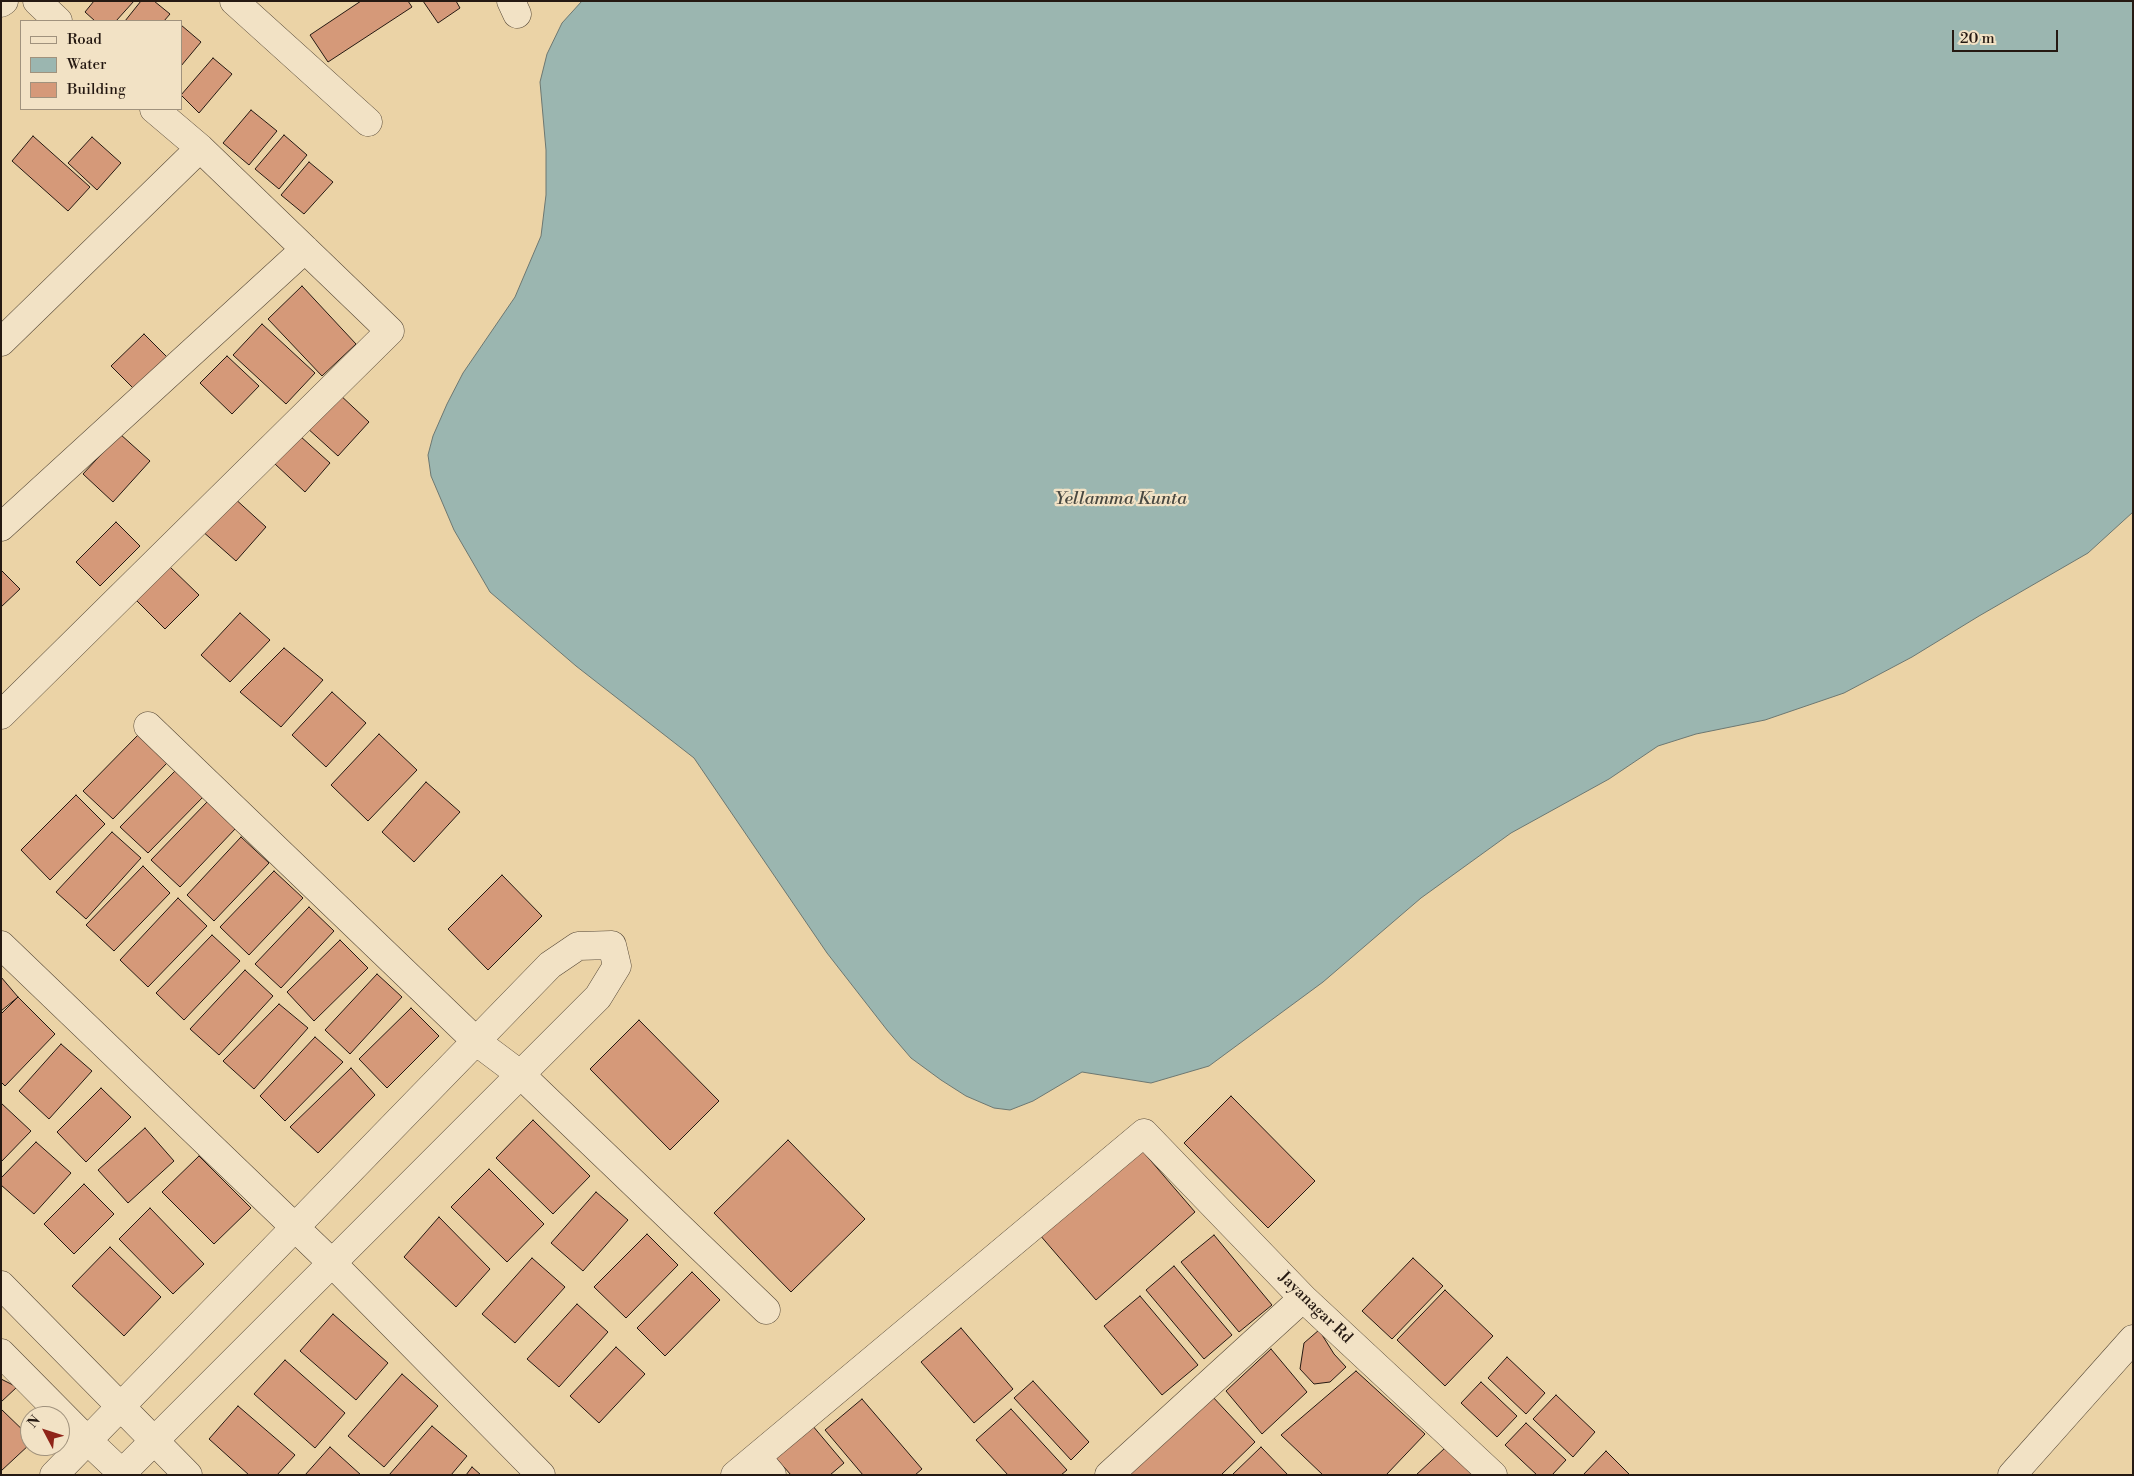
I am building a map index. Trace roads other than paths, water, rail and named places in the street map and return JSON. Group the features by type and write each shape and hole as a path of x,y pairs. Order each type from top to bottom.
{"street":[{"path":"37,1 57,20"},
{"path":"234,1 368,122"},
{"path":"1,715 390,331 200,148 155,110"},
{"path":"1,342 200,148"},
{"path":"1,527 305,249"},
{"path":"148,726 477,1042 521,1075 766,1310"},
{"path":"1,944 331,1262 541,1475"},
{"path":"1,1352 87,1440 122,1474 331,1262 598,997 617,966 612,945 578,946 550,966 87,1440 54,1475"},
{"name":"Jayanagar Rd","path":"764,1466 1144,1133 1303,1298 1493,1475"},
{"path":"1,1285 188,1475"},
{"path":"1109,1475 1303,1298"},
{"path":"2012,1475 2133,1339"},
{"path":"735,1475 764,1466"}],"water":[{"name":"Yellamma Kunta","path":"582,1 2133,1 2133,512 2088,553 1912,657 1844,693 1765,720 1696,734 1658,746 1609,779 1511,833 1421,898 1323,982 1209,1066 1151,1083 1082,1072 1033,1101 1010,1110 994,1108 966,1096 941,1080 911,1058 887,1030 827,953 694,758 576,666 490,592 454,530 431,476 428,455 433,436 447,404 463,373 515,297 541,236 546,195 546,150 540,82 547,54 562,23"}]}
